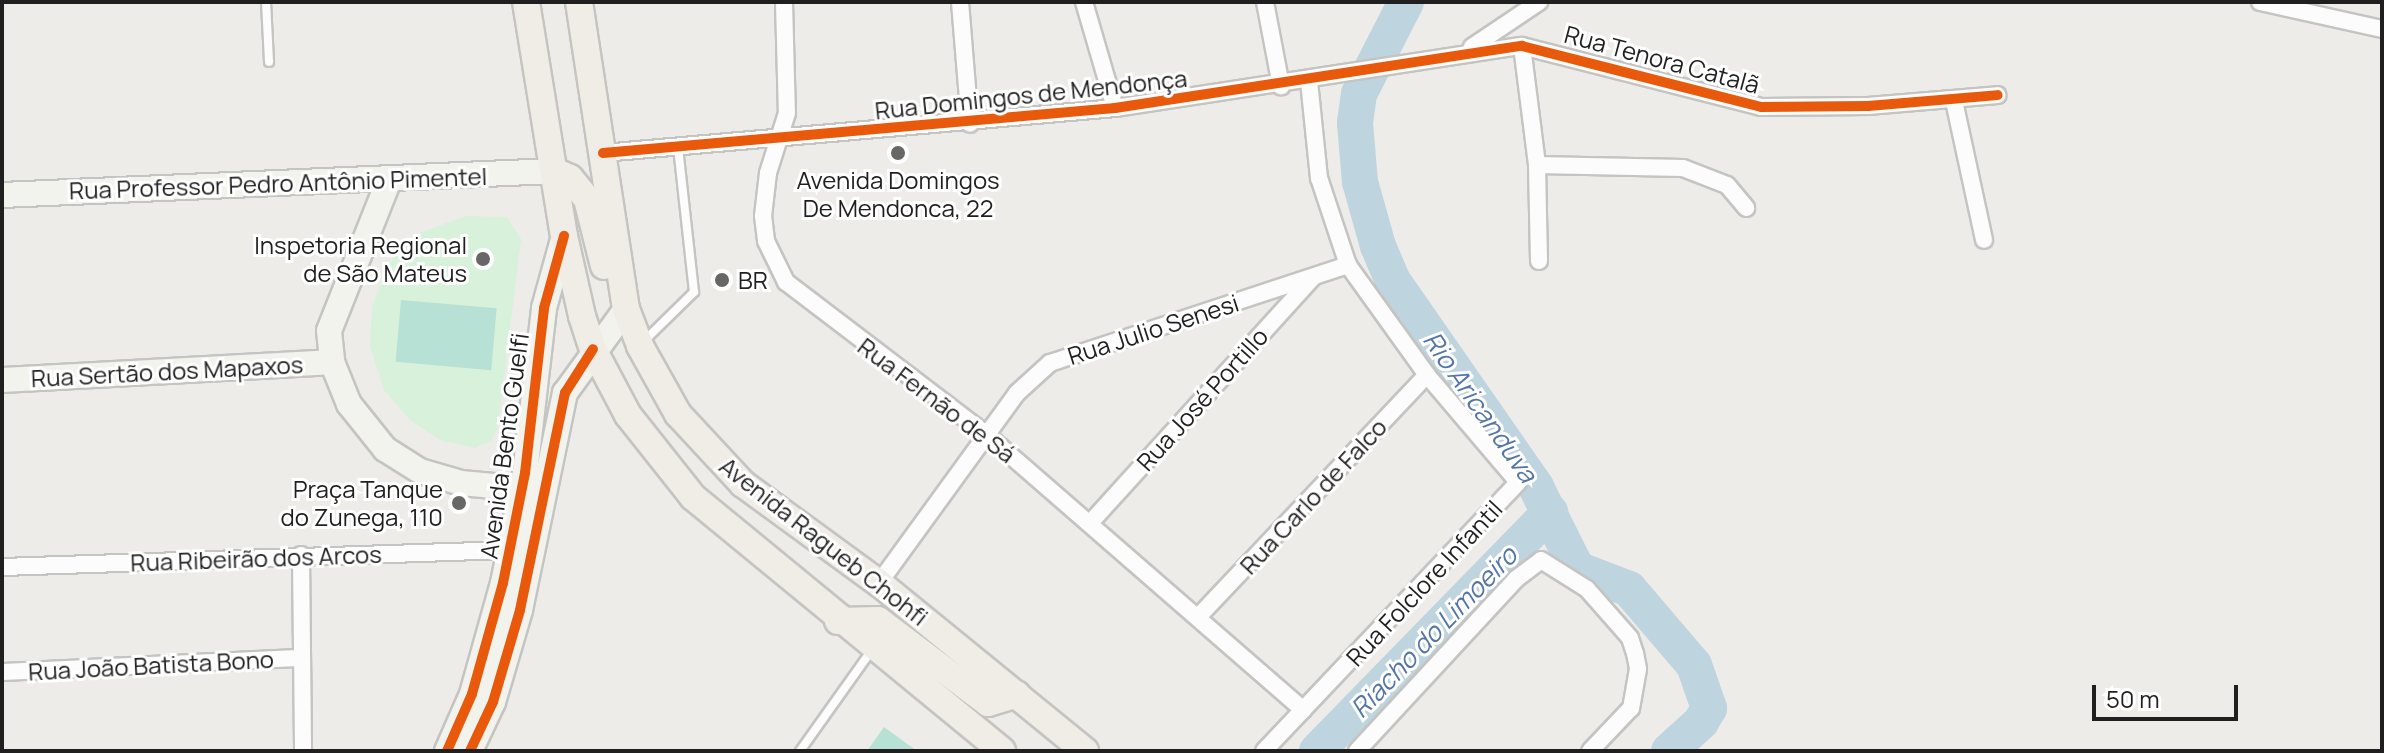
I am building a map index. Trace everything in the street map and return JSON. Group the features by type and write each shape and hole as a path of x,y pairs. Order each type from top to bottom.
{"main road":[{"name":"Avenida Ragueb Chohfi","path":"526,2 564,236 593,349 628,415 693,497 838,621 1002,751"},
{"name":"Avenida Ragueb Chohfi","path":"579,2 625,304 640,346 678,414 743,484 879,583 1085,751"},
{"path":"554,171 570,178 587,199 606,274 625,304"},
{"path":"838,621 878,620 988,703 1017,694"}],"street":[{"name":"Rua Fernão de Sá","path":"784,2 787,113 783,138 768,173 763,216 774,265 820,312 987,435 1091,522 1303,710"},
{"path":"960,2 970,124"},
{"path":"1084,2 1115,108"},
{"path":"1265,2 1281,86"},
{"path":"1460,53 1539,2"},
{"path":"2260,2 2382,29"},
{"path":"1522,46 1537,165 1539,261"},
{"name":"Rua Tenora Catalã","path":"1460,53 1522,46 1761,107 1954,101 1998,95"},
{"name":"Rua Domingos de Mendonça","path":"603,153 970,124 1115,108 1338,77 1460,53"},
{"path":"1309,81 1319,178 1348,265 1427,375"},
{"path":"1954,101 1984,240"},
{"path":"1537,165 1683,168 1727,185 1746,208"},
{"name":"Rua Professor Pedro Antônio Pimentel","path":"2,195 554,171"},
{"path":"389,180 336,304 329,331 332,362 349,404 385,449 420,471 496,486 530,484"},
{"name":"Avenida Bento Guelfi","path":"470,751 508,655 530,484 544,308 564,236"},
{"name":"Rua Julio Senesi","path":"879,583 1031,376 1050,363 1348,265"},
{"name":"Rua José Portillo","path":"1091,522 1313,277"},
{"name":"Avenida Bento Guelfi","path":"447,751 472,694 530,484 565,393 625,304"},
{"name":"Rua Sertão dos Mapaxos","path":"2,380 332,362"},
{"name":"Rua Carlo de Falco","path":"1198,617 1427,375"},
{"name":"Rua Folclore Infantil","path":"1264,751 1517,484 1517,477 1427,375"},
{"name":"Rua Ribeirão dos Arcos","path":"2,567 510,550"},
{"path":"301,555 303,751"},
{"path":"1357,751 1516,579 1541,560 1587,589 1630,638 1635,653 1637,679 1631,708 1590,751"},
{"name":"Rua João Batista Bono","path":"2,672 300,658"}],"lane":[{"path":"266,2 269,62"},
{"path":"640,346 694,292 678,147"},
{"path":"800,751 874,648"}],"green space":[{"path":"466,216 507,217 521,239 498,427 492,440 475,448 440,440 411,421 384,390 370,347 372,306 390,262 422,232"},
{"path":"401,300 497,308 491,370 396,362"},
{"path":"884,727 917,751 867,751"}],"waterway":[{"name":"Rio Aricanduva","path":"1406,2 1359,94 1355,123 1360,182 1378,246 1393,281 1536,487 1577,569 1629,589 1694,665 1709,708 1701,722 1669,751"},
{"name":"Riacho do Limoeiro","path":"1317,751 1550,512"}],"cycle path":[{"path":"603,153 1115,108 1522,46 1761,107 1868,106 1998,95"},
{"path":"447,751 472,694 503,583 525,473 544,308 564,236"},
{"path":"470,751 493,702 520,610 565,393 593,349"}],"place":[{"name":"Avenida Domingos De Mendonca, 22","path":"898,153"},
{"name":"Inspetoria Regional de São Mateus","path":"483,259"},
{"name":"BR","path":"722,280"},
{"name":"Praça Tanque do Zunega, 110","path":"459,503"}]}
